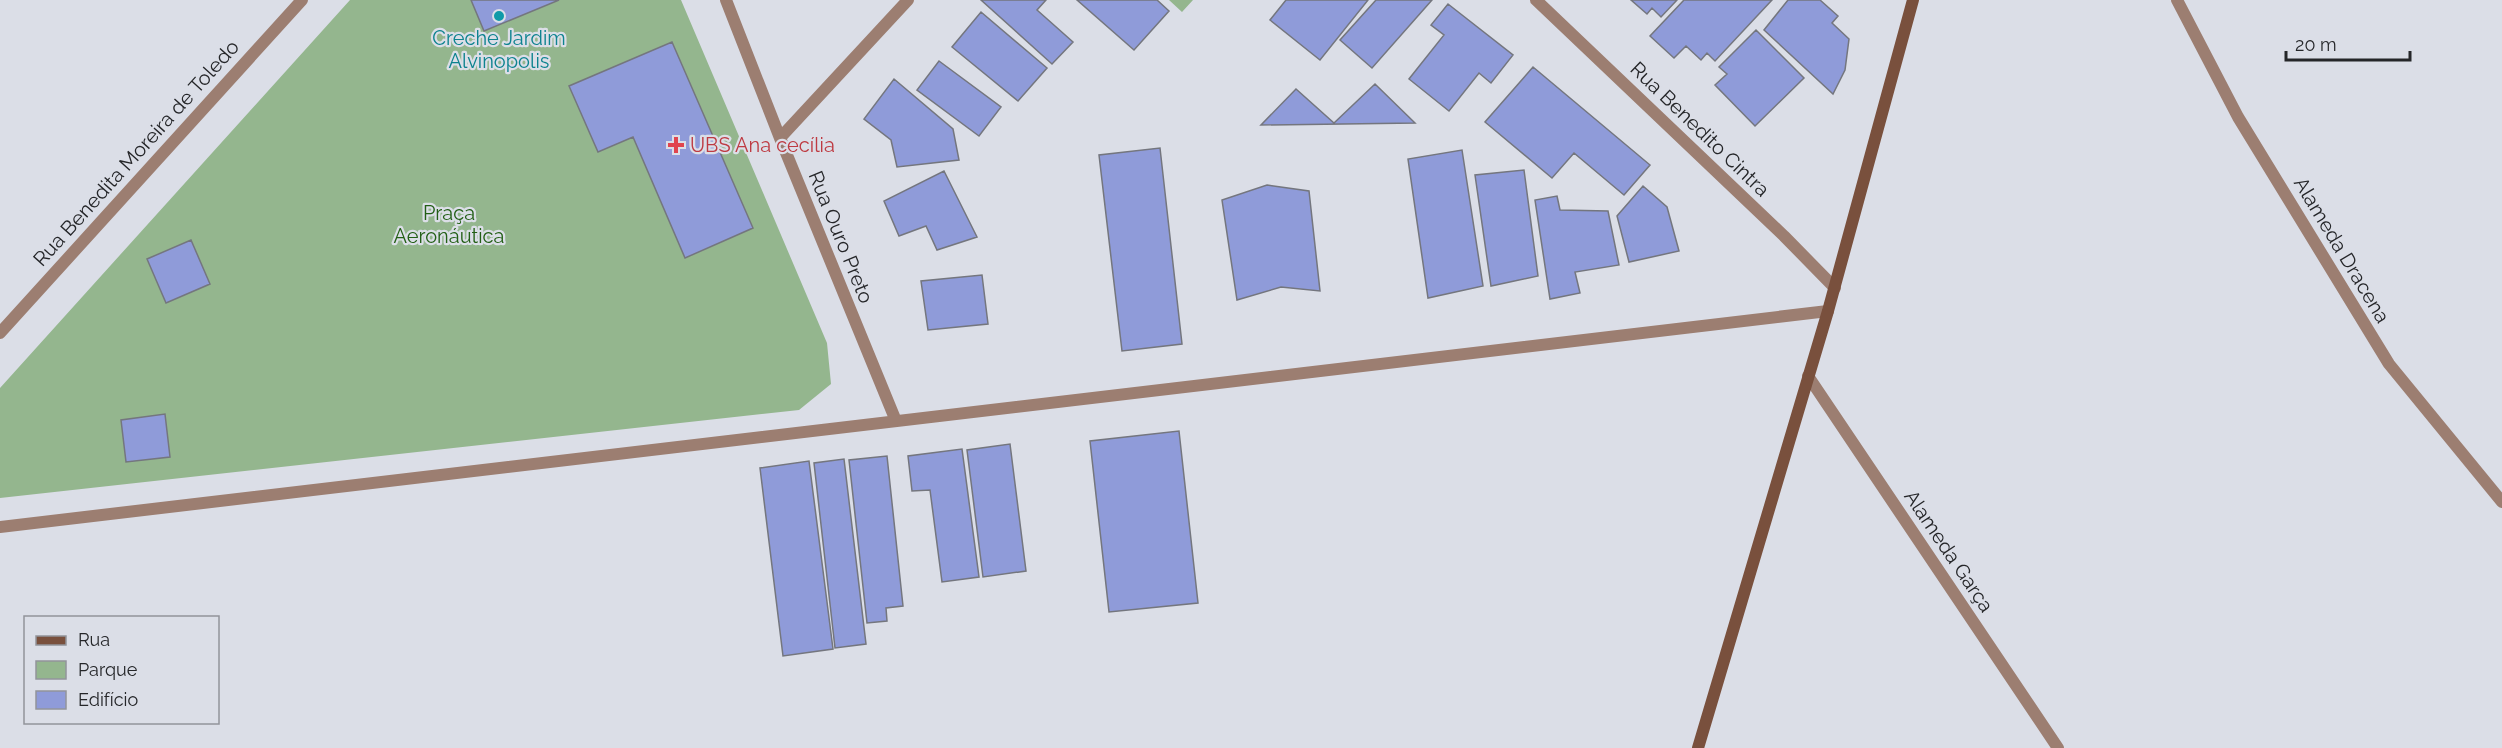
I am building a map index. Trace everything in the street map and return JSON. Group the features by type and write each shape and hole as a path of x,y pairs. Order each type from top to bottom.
{"main road":[{"path":"1698,748 1828,311 1913,0"}],"street":[{"name":"Rua Benedita Moreira de Toledo","path":"0,333 302,0"},
{"name":"Rua Ouro Preto","path":"726,0 896,421"},
{"path":"780,138 908,0"},
{"name":"Rua Benedito Cintra","path":"1536,0 1784,236 1834,288"},
{"name":"Alameda Dracena","path":"2177,0 2238,117 2389,364 2502,502"},
{"path":"0,527 1828,311"},
{"name":"Alameda Garça","path":"1809,376 2058,748"}],"green space":[{"name":"Praça Aeronáutica","path":"350,0 681,0 827,343 831,384 799,410 0,498 0,388"},
{"path":"1169,0 1193,0 1182,12"}],"building":[{"name":"Creche Jardim Alvinopolis","path":"471,0 559,0 484,31"},
{"path":"981,0 1046,0 1037,10 1073,42 1052,64"},
{"path":"1077,0 1157,0 1169,11 1134,50"},
{"path":"1286,0 1368,0 1320,60 1270,20"},
{"path":"1376,0 1432,0 1372,68 1340,40"},
{"path":"1631,0 1677,0 1661,17 1652,8 1647,14"},
{"path":"1684,0 1772,0 1715,61 1707,53 1701,60 1686,46 1674,58 1650,36"},
{"path":"1788,0 1820,0 1838,16 1832,23 1849,39 1845,70 1833,94 1764,30"},
{"path":"1448,4 1513,55 1491,83 1479,73 1449,111 1409,79 1444,35 1431,25"},
{"path":"981,12 1047,68 1018,101 952,47"},
{"path":"1756,30 1804,78 1755,126 1715,85 1727,74 1719,67"},
{"name":"UBS Ana cecília","path":"672,42 753,228 685,258 633,137 598,152 569,86"},
{"path":"939,61 1001,107 979,136 917,90"},
{"path":"1533,67 1650,165 1624,195 1574,153 1552,178 1485,122"},
{"path":"894,79 953,129 959,160 897,167 891,140 864,119"},
{"path":"1375,84 1415,123 1261,125 1296,89 1334,123"},
{"path":"1160,148 1182,344 1122,351 1099,155"},
{"path":"1462,150 1483,286 1428,298 1408,159"},
{"path":"1524,170 1538,276 1491,286 1475,175"},
{"path":"944,171 977,237 937,250 926,226 899,236 884,201"},
{"path":"1267,185 1309,191 1320,291 1281,287 1237,300 1222,200"},
{"path":"1643,186 1667,207 1679,251 1629,262 1617,216"},
{"path":"1557,196 1560,210 1608,211 1619,265 1575,272 1580,293 1550,299 1535,200"},
{"path":"191,240 210,284 166,303 147,259"},
{"path":"982,275 988,324 928,330 921,281"},
{"path":"165,414 170,457 126,462 121,420"},
{"path":"1179,431 1198,603 1109,612 1090,441"},
{"path":"1010,444 1026,571 983,577 967,450"},
{"path":"962,449 979,577 942,582 930,490 912,491 908,456"},
{"path":"887,456 903,606 886,608 887,621 867,623 849,460"},
{"path":"844,459 866,644 835,648 814,463"},
{"path":"809,461 833,649 783,656 760,468"}],"place":[{"name":"Creche Jardim Alvinopolis","path":"499,16"},
{"name":"UBS Ana cecília","path":"676,145"}]}
